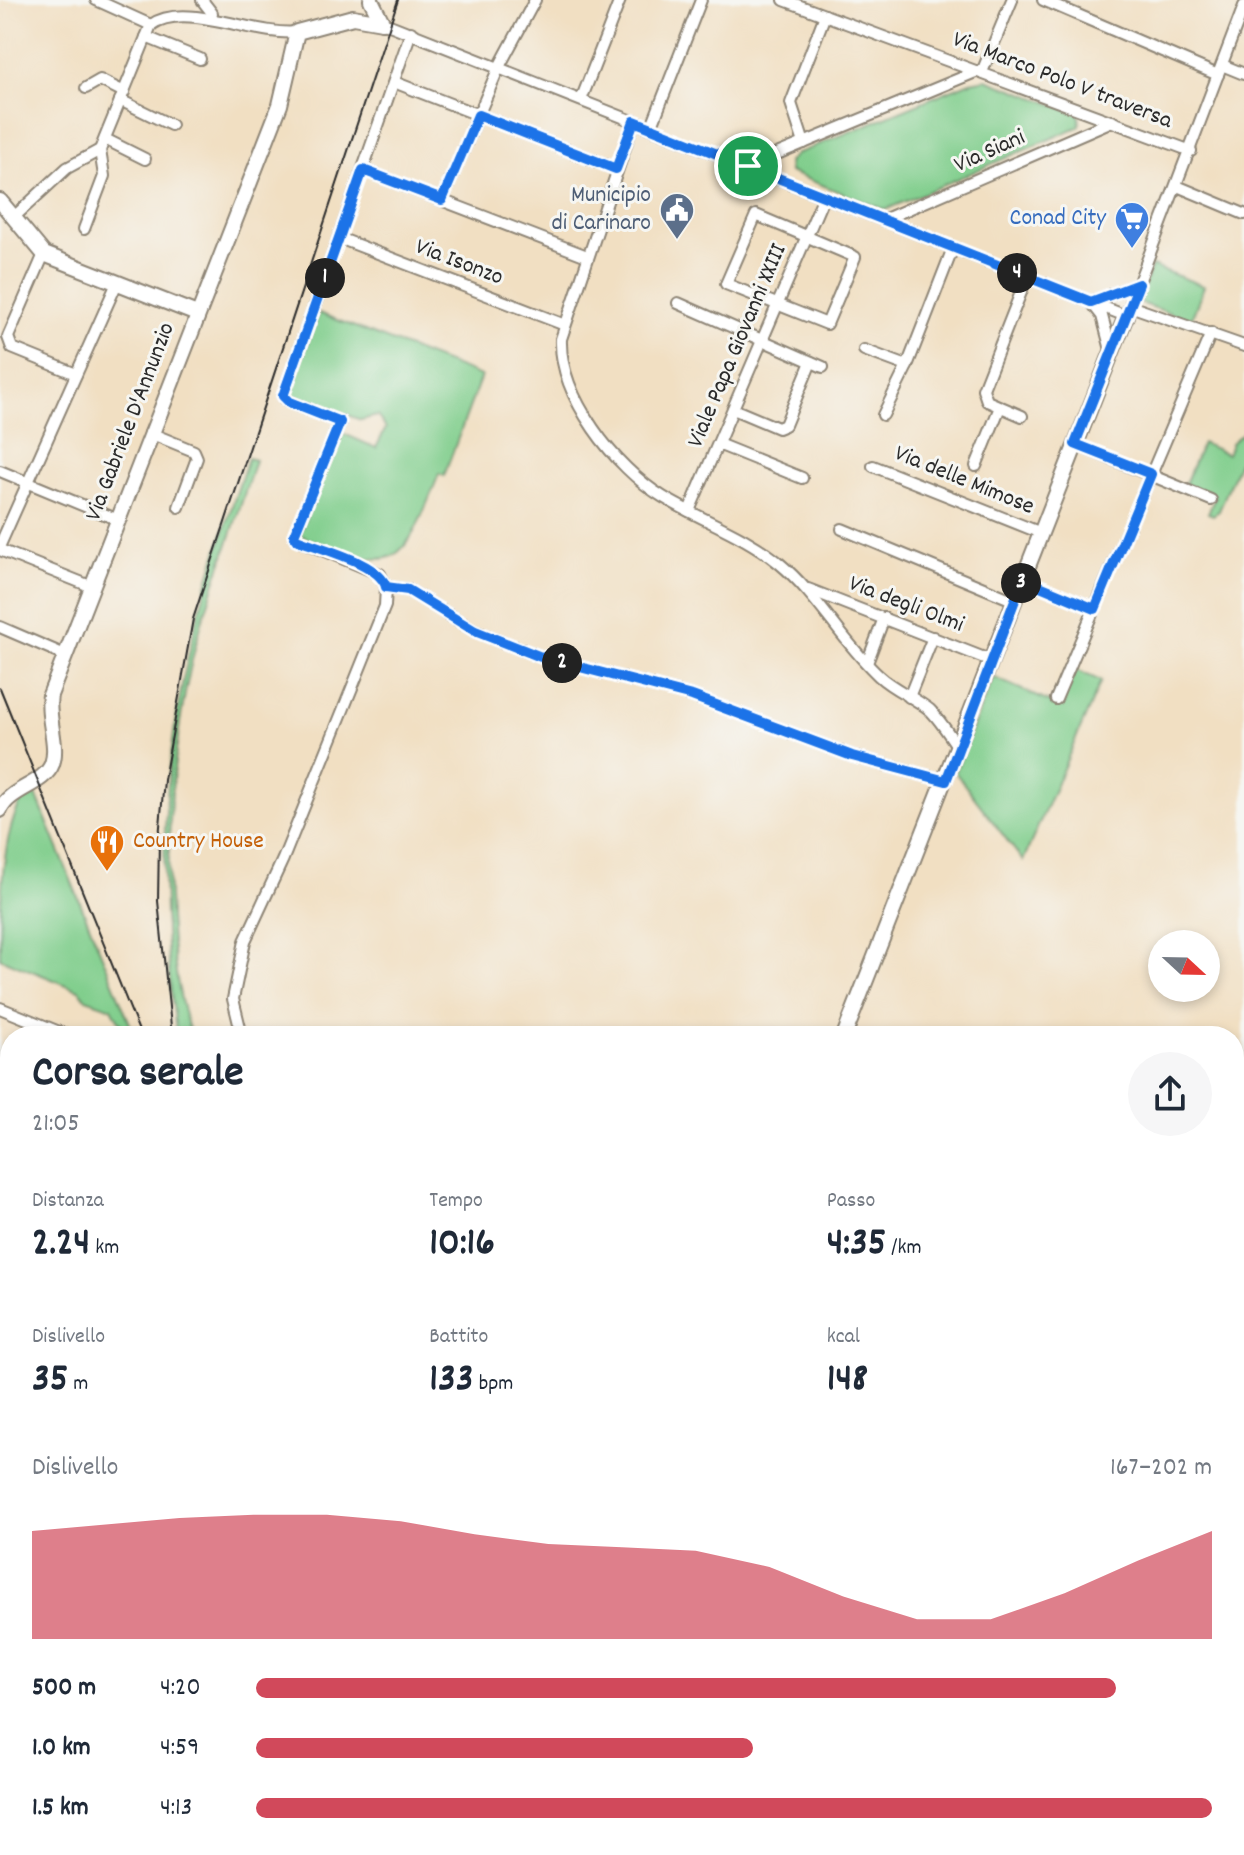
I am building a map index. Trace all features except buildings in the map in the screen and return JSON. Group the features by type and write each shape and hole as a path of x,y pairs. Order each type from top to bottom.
{"street":[{"path":"96,0 154,21 170,12 212,13 272,31 297,32 353,17 382,22 1091,302 1211,333 1244,346"},
{"path":"202,0 212,13"},
{"path":"212,13 217,0"},
{"path":"371,0 382,22"},
{"path":"442,200 499,67 535,0"},
{"path":"581,100 620,0"},
{"path":"651,128 701,0"},
{"name":"Via Marco Polo V traversa","path":"784,0 1191,151"},
{"path":"748,166 980,72 1012,0"},
{"path":"1043,0 1220,70 1244,74"},
{"path":"848,1026 959,749 1191,151 1244,6"},
{"path":"84,229 104,176 100,150 146,37 154,21 167,9"},
{"path":"804,143 791,103 825,15"},
{"path":"272,31 295,47"},
{"name":"Via Gabriele D'Annunzio","path":"0,810 11,795 46,772 53,763 47,711 65,655 280,105 297,32"},
{"path":"238,1026 235,981 245,941 260,902 283,859 385,606 386,587 380,574 365,565 296,539 294,535 340,422 289,402 283,396 411,32"},
{"path":"146,37 200,59"},
{"path":"86,88 100,80 171,125"},
{"path":"394,82 616,169"},
{"path":"634,121 565,325 560,359 564,376 593,428 634,474 660,495 755,544 805,587 867,663 930,711 959,749"},
{"name":"Via Siani","path":"883,220 1112,121"},
{"path":"105,139 145,159"},
{"path":"14,217 67,168 100,150"},
{"path":"363,170 587,256"},
{"path":"1177,186 1244,214"},
{"name":"Viale Papa Giovanni XXIII","path":"689,511 824,196"},
{"path":"0,201 44,254 197,314"},
{"path":"756,215 855,257 827,324 777,306 726,284 756,215"},
{"name":"Via Isonzo","path":"339,238 565,325"},
{"path":"883,415 907,366 953,248"},
{"path":"44,254 8,337 12,348 76,374"},
{"path":"1022,416 987,401 983,389 1027,277"},
{"path":"90,586 0,548 117,283"},
{"path":"1091,302 1139,284"},
{"path":"1091,302 1105,324 1111,352"},
{"path":"678,303 823,367"},
{"path":"1056,699 1211,333"},
{"path":"864,350 907,366"},
{"path":"733,409 778,428 785,425 811,362"},
{"path":"976,466 1000,407"},
{"path":"150,433 194,451 197,458 179,507"},
{"path":"718,444 802,478"},
{"path":"1075,444 1211,500"},
{"name":"Via delle Mimose","path":"873,466 1041,533"},
{"path":"0,471 116,519"},
{"path":"842,529 1015,601"},
{"path":"1023,579 1095,609"},
{"path":"386,587 408,590 475,631 541,657 692,696 839,751 946,781"},
{"name":"Via degli Olmi","path":"805,587 992,661"},
{"path":"867,663 884,618"},
{"path":"0,627 65,655"},
{"path":"909,697 933,637"},
{"path":"0,1008 44,1026"}],"green space":[{"path":"986,79 1079,114 1080,126 885,210 789,172 788,162 796,154 970,82"},
{"path":"1152,266 1204,286 1191,320 1137,302"},
{"path":"319,313 481,376 444,476 439,474 415,531 404,547 392,556 377,559 357,556 299,535 340,432 376,448 386,428 377,416 361,420 288,394"},
{"path":"1244,432 1244,449 1219,511 1213,515 1208,513 1215,497 1185,484 1202,443 1227,454 1232,442"},
{"path":"248,458 255,460 202,622 181,719 174,773 169,885 179,990 188,1026 176,1026 164,889 168,790 181,692 197,620"},
{"path":"1074,669 1101,681 1023,861 955,772 993,677 1058,706"},
{"path":"32,785 131,1026 122,1026 112,1008 86,999 79,990 0,958 4,865 21,800"}],"railway":[{"path":"171,1026 158,901 159,838 164,780 193,619 398,0"},
{"path":"0,688 137,1026"}],"place":[{"name":"Municipio di Carinaro","path":"677,241"},
{"name":"Conad City","path":"1132,250"},
{"name":"Country House","path":"107,873"}],"route":[{"path":"478,115 616,169 634,121 748,166 1091,302 1139,284 1075,444 1151,474 1095,609 1023,579 946,781 852,756 692,696 541,657 475,631 408,590 386,587 380,574 365,565 296,539 294,535 340,422 289,402 283,396 363,170 442,200 478,115"}]}
